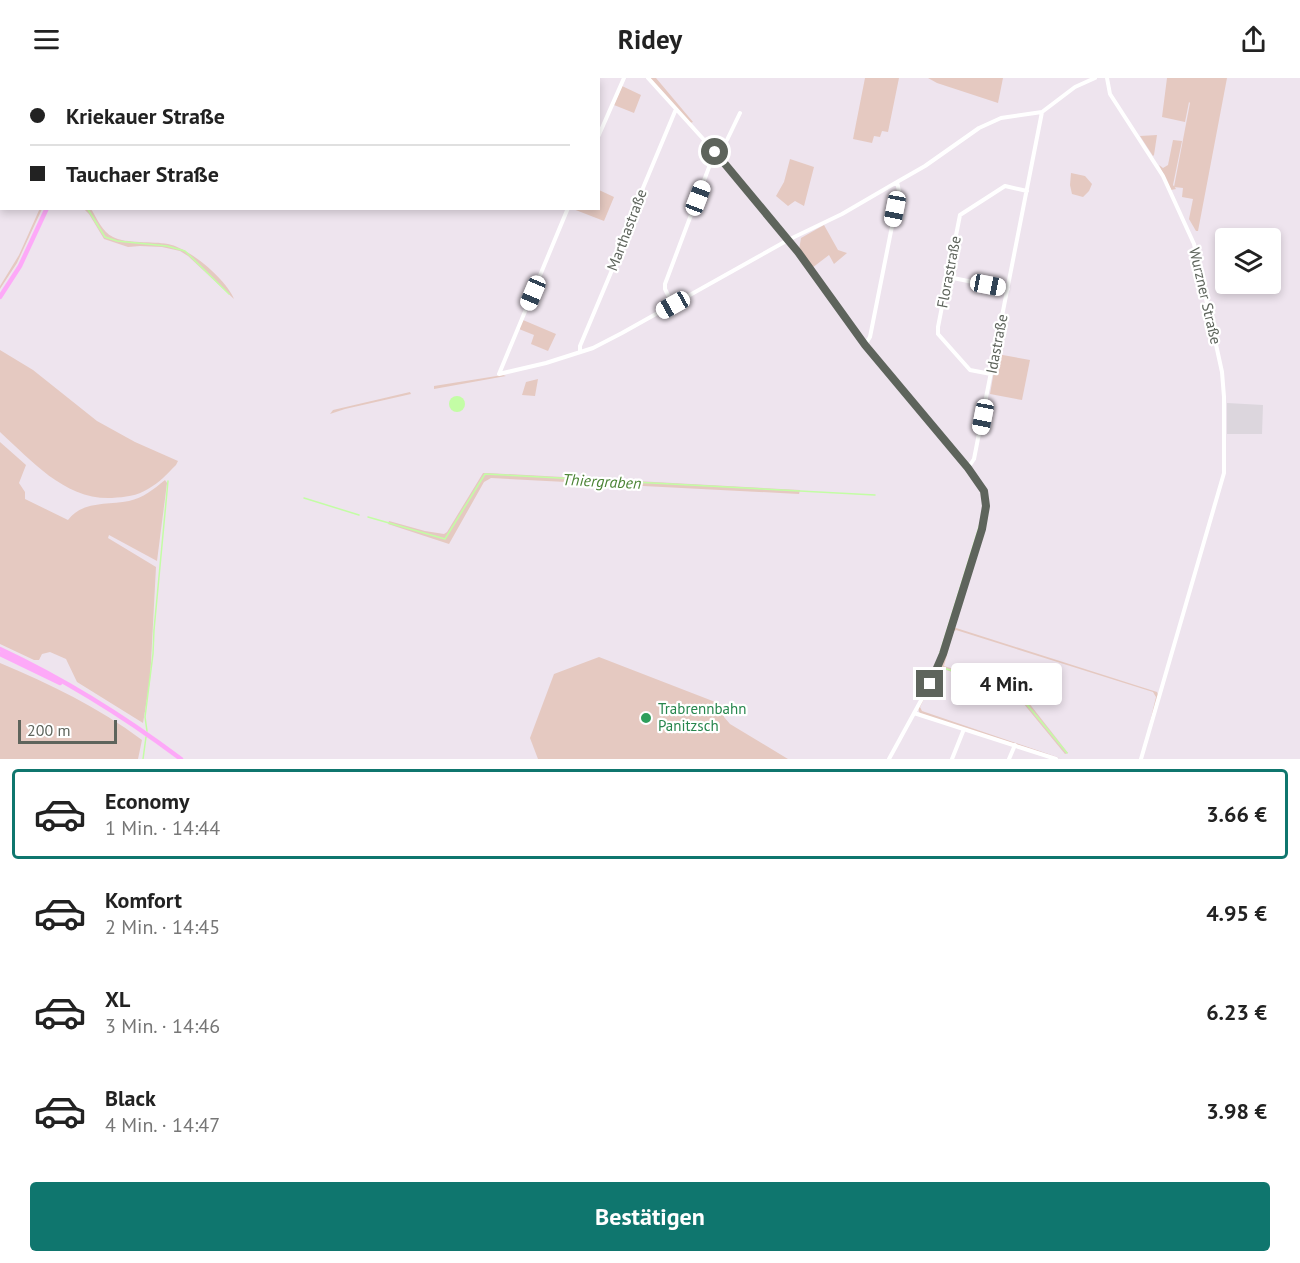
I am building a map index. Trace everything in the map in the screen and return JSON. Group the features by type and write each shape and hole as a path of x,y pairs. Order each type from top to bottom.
{"main road":[{"path":"0,297 20,266 46,210"},
{"path":"0,649 43,669 146,734 181,759"},
{"path":"0,654 68,686"}],"street":[{"path":"600,132 624,78"},
{"path":"648,78 715,152 788,240 865,345 982,487 986,500 982,529 943,654 930,684 889,759"},
{"path":"567,210 499,374 580,352 622,333 788,240 842,214 934,160 979,128 1001,117 1042,112 1075,87 1095,78"},
{"name":"Wurzner Straße","path":"1107,78 1110,94 1164,176 1197,255 1222,372 1226,464 1141,759"},
{"name":"Marthastraße","path":"580,352 580,346 628,232 630,219 676,109"},
{"name":"Idastraße","path":"968,468 974,459 1042,112"},
{"path":"673,305 665,284 715,152 728,140 740,113"},
{"path":"865,345 870,337 899,191 897,182"},
{"name":"Florastraße","path":"991,375 969,370 938,334 938,327 960,215 1005,186 1027,191"},
{"path":"948,277 1008,289"},
{"path":"914,713 1056,759"},
{"path":"952,759 964,729"},
{"path":"1015,745 1009,758 1015,759"}],"shaded area":[{"path":"650,78 656,78 693,122 690,123"},
{"path":"865,78 899,78 888,132 882,131 880,137 874,136 872,143 853,139"},
{"path":"928,78 1003,78 998,103"},
{"path":"1167,78 1227,78 1198,231 1189,219 1193,199 1182,197 1183,188 1174,187 1190,103 1185,122 1162,117"},
{"path":"622,86 641,95 634,113 614,105"},
{"path":"1157,135 1154,155 1153,156 1140,136"},
{"path":"1173,140 1182,141 1173,185 1176,189 1171,190 1159,165 1163,168 1168,165"},
{"path":"790,159 814,167 804,206 795,201 788,206 776,196 784,182"},
{"path":"1071,173 1085,176 1092,184 1083,197 1072,194"},
{"path":"600,190 614,197 604,221 576,210 600,210"},
{"path":"39,210 42,210 17,263 0,289 19,255"},
{"path":"85,210 92,210 103,228 113,237 125,241 168,244 186,251 215,274 234,299 180,251 162,247 128,247 104,239"},
{"path":"824,225 838,250 847,253 834,264 829,255 812,268 799,250 801,238"},
{"path":"523,320 556,334 548,351 531,344 534,335 519,329"},
{"path":"0,350 33,370 97,421 135,442 178,461 176,465 152,487 131,496 117,498 95,497 79,493 50,477 0,432"},
{"path":"997,354 1030,360 1022,400 990,394"},
{"path":"506,376 434,389 434,386"},
{"path":"538,379 535,396 522,395 526,382"},
{"path":"410,392 411,394 330,414 333,410"},
{"path":"457,396 465,404 457,412 449,404"},
{"path":"1227,403 1263,405 1262,434 1227,434"},
{"path":"0,442 26,465 19,483 25,492 25,499 68,520 80,510 88,507 134,500 165,480 167,483 157,561 109,535 108,538 156,567 150,681 143,723 77,682 66,659 50,652 42,654 39,660 34,660 0,644"},
{"path":"483,473 800,490 799,494 491,478 484,482 449,544 388,524 389,521 444,534"},
{"path":"953,627 1157,692 1158,695 1148,730 1156,697 1153,692 956,630 953,632 944,666 1018,689 1068,753 1065,754 1014,692 943,669 939,670 920,707 922,711 1063,759 920,714 918,708 936,675"},
{"name":"Trabrennbahn Panitzsch","path":"599,657 723,705 724,717 730,724 788,759 538,759 530,738 554,674"},
{"path":"0,663 73,697 125,728 142,740 138,759 0,759"}],"waterway":[{"path":"88,210 105,237 117,241 167,246 185,251 229,294"},
{"name":"Thiergraben","path":"368,517 445,539 485,474 875,495"},
{"path":"147,731 145,717 153,654 168,481"},
{"name":"Thiergraben","path":"304,498 359,515"},
{"name":"Thiergraben","path":"936,666 980,524"},
{"name":"Thiergraben","path":"940,667 1015,690 1067,753"},
{"path":"143,759 146,737"}],"place":[{"name":"Trabrennbahn Panitzsch","path":"646,718"}],"route":[{"path":"715,152 798,252 865,345 917,410 968,468 984,491 986,506 982,529 943,654 930,684"}]}
